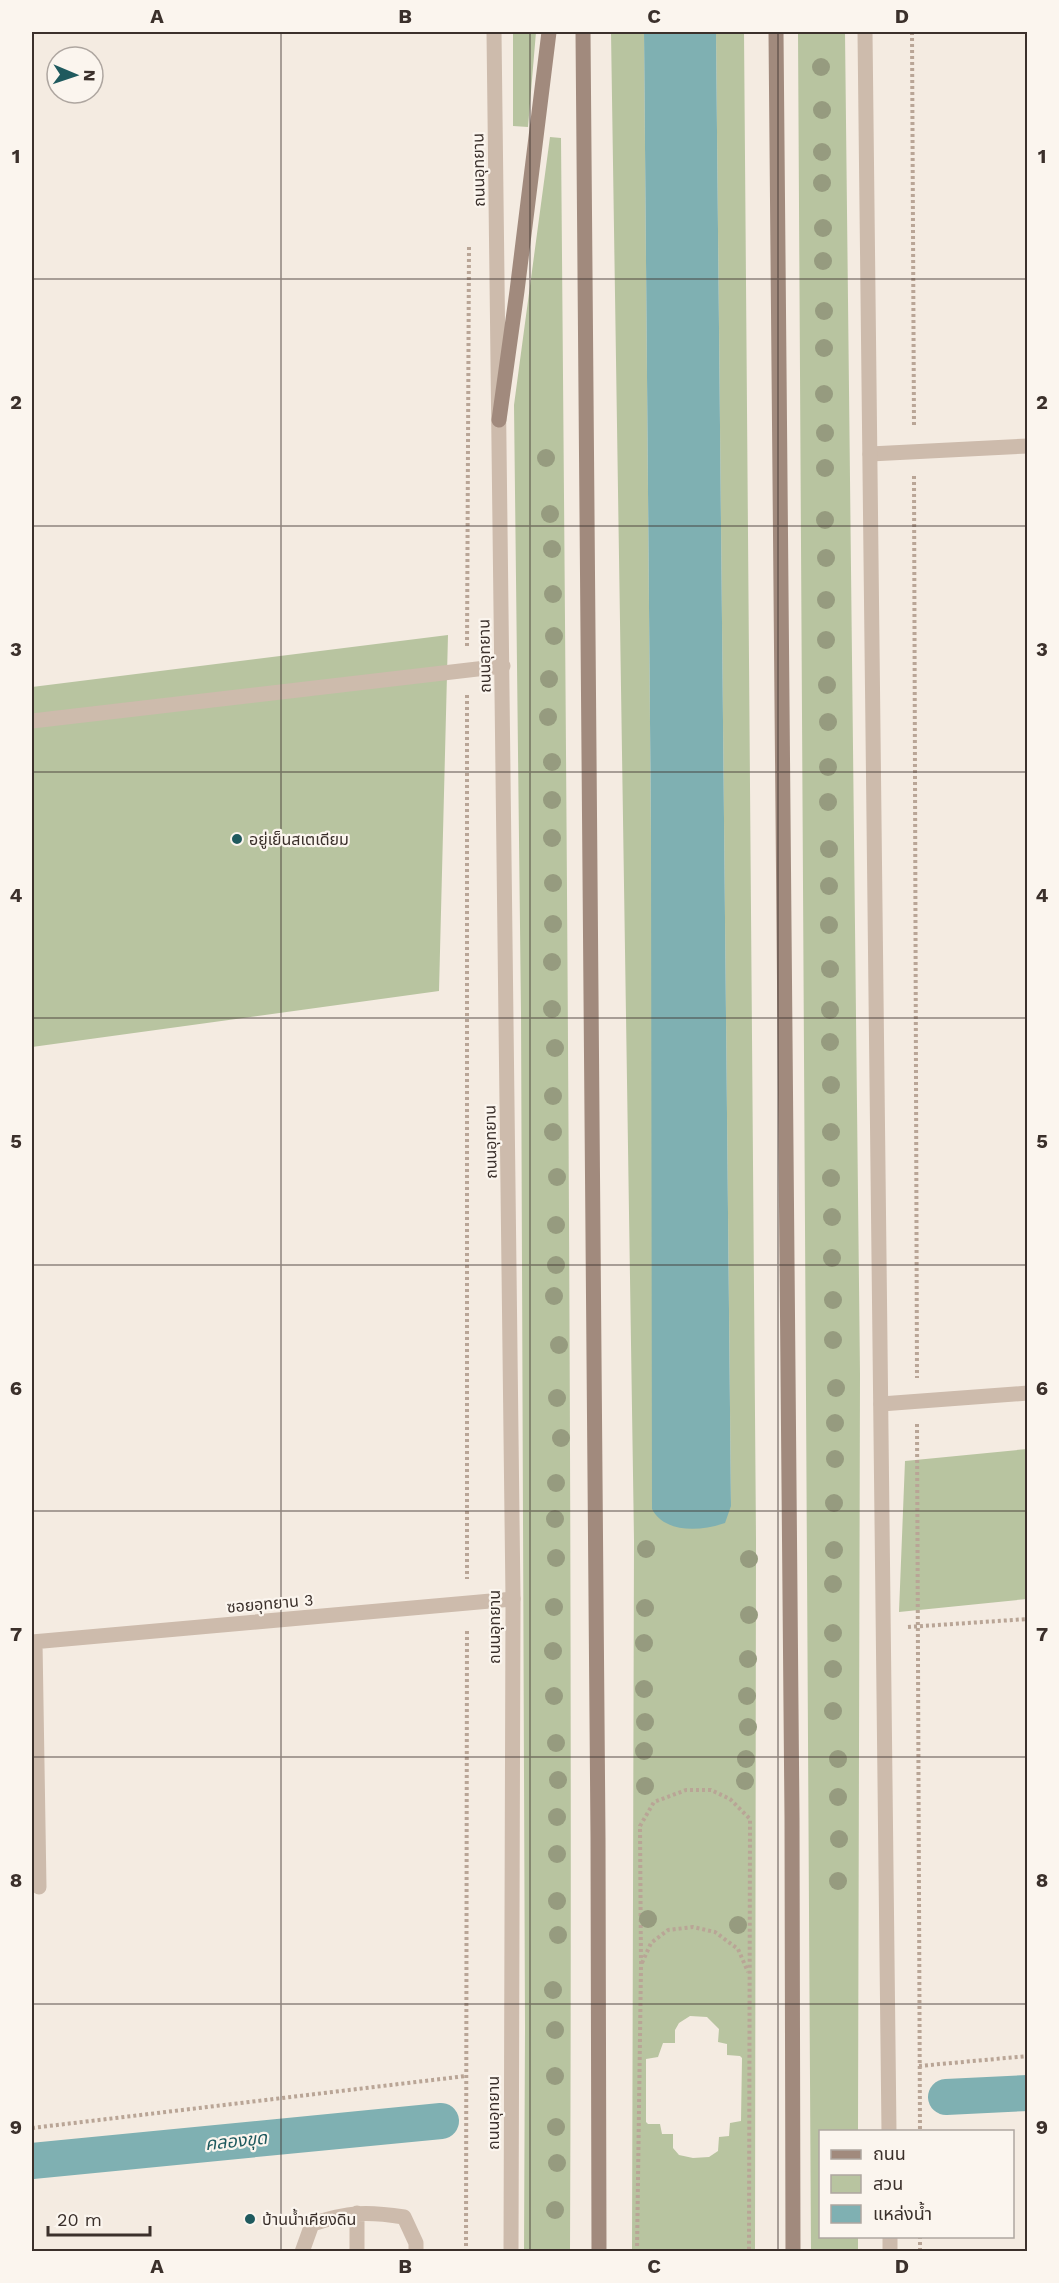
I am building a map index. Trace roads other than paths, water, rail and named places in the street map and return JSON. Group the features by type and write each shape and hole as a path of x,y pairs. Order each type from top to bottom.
{"main road":[{"path":"499,420 549,32"},
{"path":"583,32 598,1838 599,2252"},
{"path":"776,32 792,1818 793,2252"}],"street":[{"name":"ถนนอุทยาน","path":"494,32 513,1599 511,2252"},
{"path":"865,32 890,2130"},
{"path":"870,454 1028,446"},
{"path":"32,721 502,666"},
{"path":"881,1404 1028,1393"},
{"name":"ซอยอุทยาน 3","path":"33,1642 513,1599"},
{"path":"33,1642 39,1887"},
{"path":"302,2252 312,2224 343,2214 357,2213 380,2213 404,2217 416,2243 416,2252"},
{"path":"357,2213 357,2252"}],"water":[{"path":"644,32 716,32 731,1506 725,1523 695,1529 675,1527 666,1523 652,1509 651,837"}],"waterway":[{"name":"คลองขุด","path":"946,2097 1028,2093"},
{"name":"คลองขุด","path":"32,2161 441,2121"}],"place":[{"name":"อยู่เย็นสเตเดียม","path":"237,839"},
{"name":"บ้านน้ำเคียงดิน","path":"250,2219"}]}
